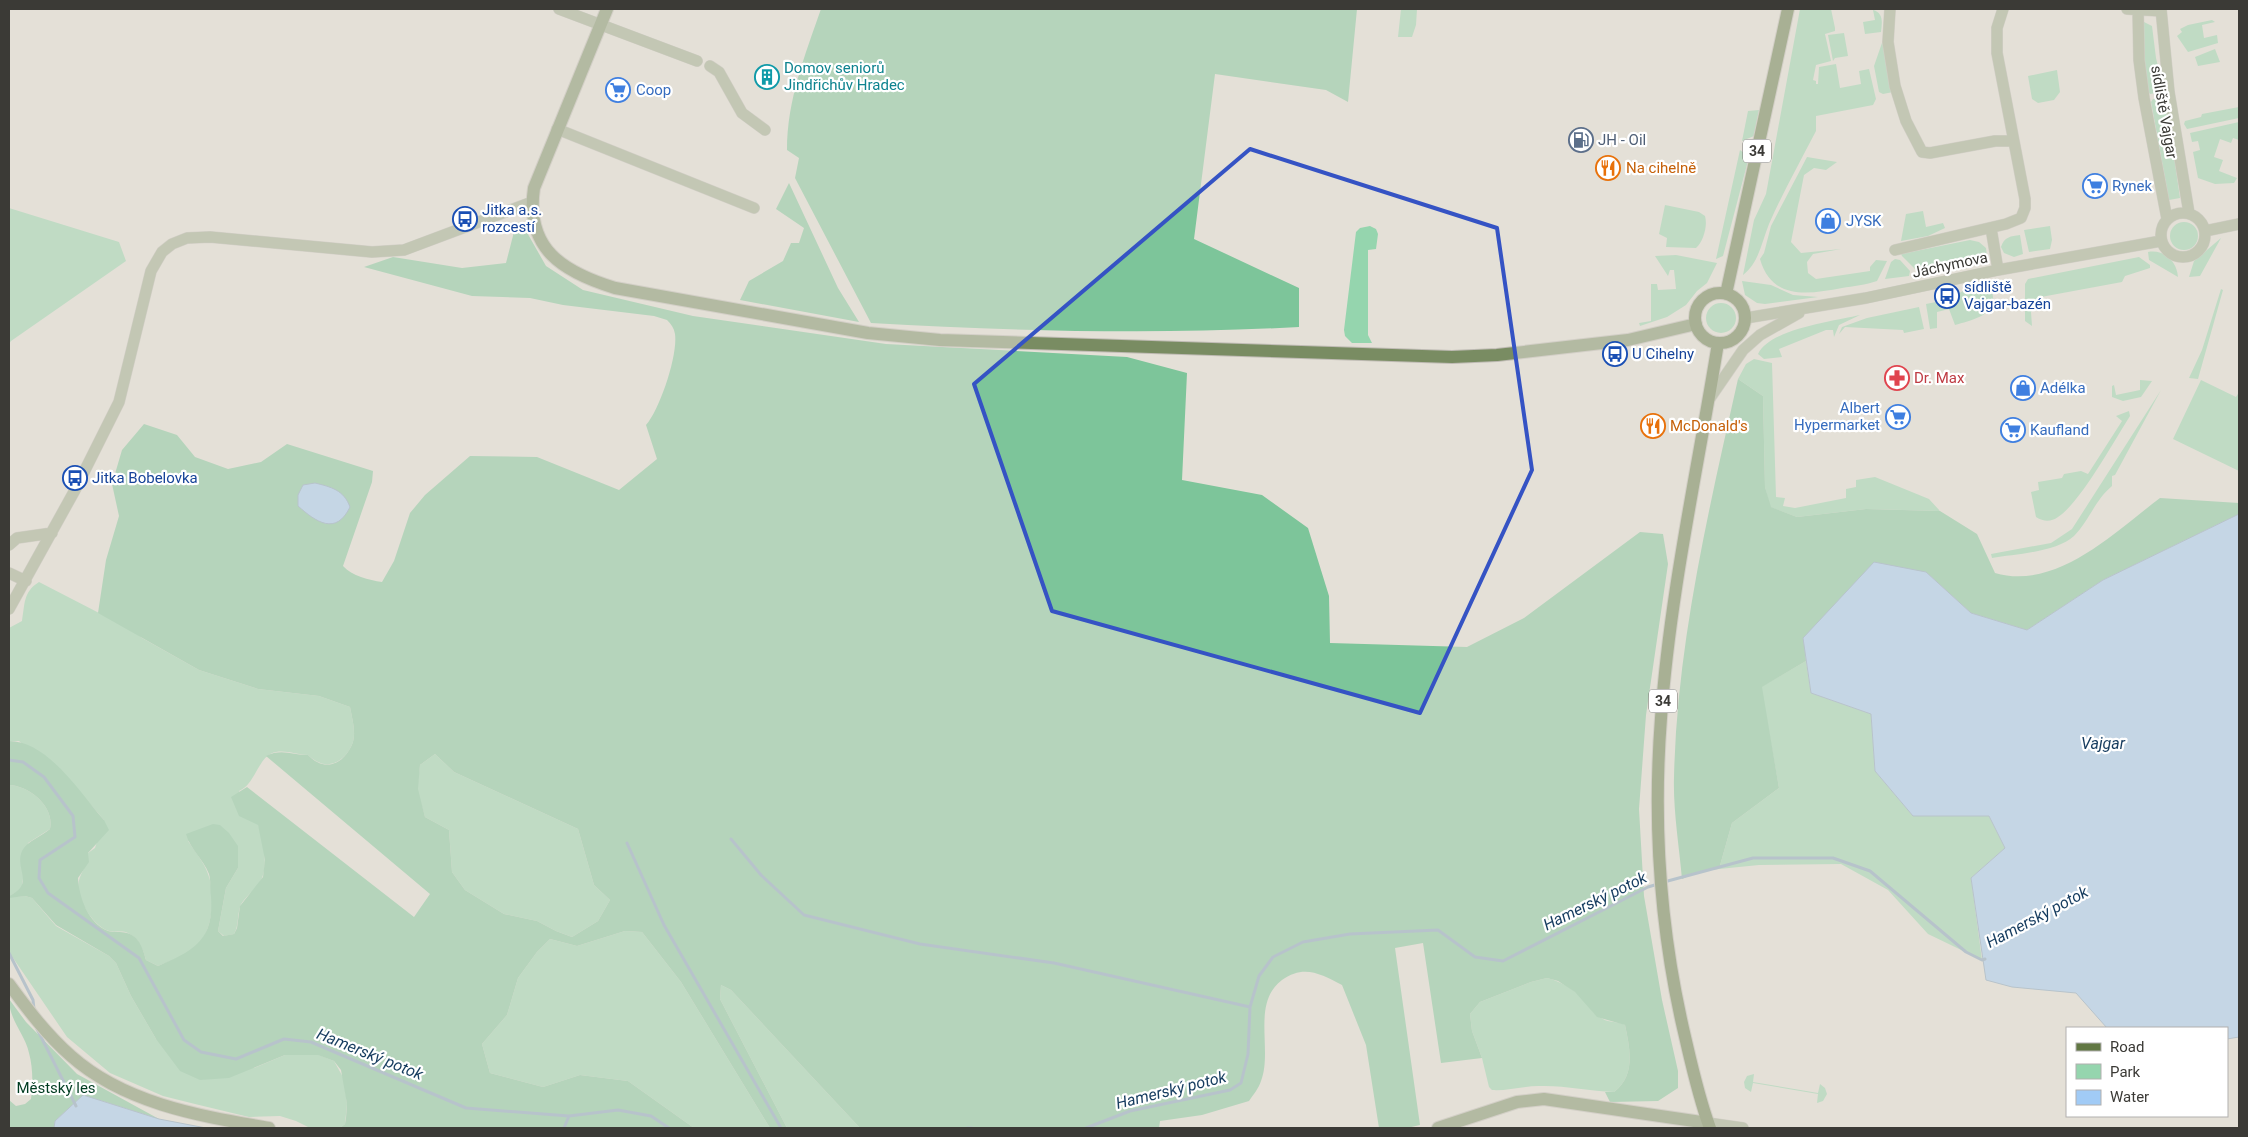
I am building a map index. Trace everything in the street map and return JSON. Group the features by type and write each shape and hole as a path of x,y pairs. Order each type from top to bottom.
{"main road":[{"name":"34","path":"1726,294 1788,9"},
{"path":"1712,294 1726,294 1740,302 1746,318 1742,332 1737,337 1732,341 1718,343 1701,335 1696,324 1697,309 1705,298 1712,294"},
{"name":"34","path":"1709,1126 1691,1065 1678,1006 1664,912 1659,856 1659,757 1666,661 1718,343"}],"street":[{"path":"559,9 697,61"},
{"path":"607,9 534,188 532,202 534,222 546,248 558,261 582,278 615,288 868,333 940,340 1452,357 1497,356 1574,348 1607,341 1628,340 1696,324"},
{"path":"1890,9 1888,42 1895,86 1906,121 1922,152 1930,154 1996,141 2012,142"},
{"path":"1895,250 1991,228 2021,218 2025,208 2020,167 2012,142 1997,54 1997,28 2003,9"},
{"name":"sídliště Vajgar","path":"2167,219 2144,98 2134,9 2161,10 2169,92 2189,213"},
{"path":"710,66 719,72 742,113 765,130"},
{"path":"557,129 754,208"},
{"path":"9,610 52,533 119,402 151,271 158,258 172,244 188,238 210,237 339,250 372,252 404,250 532,202"},
{"path":"2180,213 2189,213 2201,222 2205,231 2202,247 2189,257 2174,256 2161,241 2161,229 2167,219 2180,213"},
{"path":"2205,231 2239,224"},
{"path":"1991,228 1998,270"},
{"name":"Jáchymova","path":"1746,318 1805,309 1998,270 2161,241"},
{"path":"1709,400 1743,350 1770,329 1805,309"},
{"path":"9,545 17,538 52,533"},
{"path":"9,573 26,581"},
{"path":"9,984 44,1030 72,1058 109,1082 136,1096 202,1116 269,1128"},
{"path":"1438,1128 1517,1102 1544,1100 1709,1126 1743,1128"}],"highlighted area":[{"path":"1250,149 1497,228 1532,470 1420,713 1052,611 974,384"}],"green space":[{"path":"821,9 1357,9 1348,102 1326,90 1215,74 1194,239 1299,288 1299,327 1192,331 1085,331 871,323 795,178 799,158 787,150 790,113 798,78"},
{"path":"1401,9 1417,9 1416,25 1412,37 1398,37"},
{"path":"1800,9 1831,9 1835,31 1825,34 1831,61 1816,65 1813,80 1816,81 1816,84 1818,84 1819,67 1836,64 1840,88 1861,84 1859,71 1869,69 1876,99 1873,105 1816,116 1816,131 1774,212 1753,264 1743,275 1754,220 1766,194"},
{"path":"1873,10 1877,11 1881,16 1881,32 1865,34 1863,22 1875,20"},
{"path":"2212,20 2215,22 2202,25 2204,38 2217,35 2218,43 2188,52 2177,36 2182,32 2180,29 2188,25"},
{"path":"2144,22 2152,26 2156,58 2163,88 2162,92 2149,93 2143,57 2142,24"},
{"path":"1844,33 1848,56 1835,58 1833,61 1828,35"},
{"path":"1883,40 1893,92 1883,94 1879,92 1874,66"},
{"path":"2215,49 2220,62 2198,66 2195,57"},
{"path":"2057,70 2060,92 2054,100 2038,103 2032,99 2028,76"},
{"path":"2166,98 2180,198 2169,200 2151,102 2153,99"},
{"path":"2239,107 2239,118 2187,129 2184,124 2185,121 2201,117 2202,114"},
{"path":"1759,110 1754,136 1742,141 1748,111"},
{"path":"2239,122 2239,140 2233,138 2231,143 2220,139 2214,157 2223,160 2219,171 2237,178 2234,183 2215,184 2198,178 2193,152 2200,150 2198,141 2192,142 2190,133"},
{"path":"1740,150 1749,157 1723,256 1716,259"},
{"path":"1807,157 1837,162 1826,170 1814,168 1804,175 1791,242 1801,253 1841,249 1813,254 1807,262 1808,273 1816,279 1870,271 1870,267 1876,260 1887,261 1877,281 1805,293 1793,292 1783,288 1773,282 1766,273 1760,259 1764,253 1771,226"},
{"path":"789,183 838,288 859,322 740,300 749,281 783,261 791,243 799,243 804,228 776,209"},
{"path":"1665,205 1699,212 1705,216 1704,234 1696,248 1666,247 1667,238 1659,234"},
{"path":"9,208 119,242 126,261 9,344"},
{"path":"1923,211 1926,227 1943,223 1945,228 1928,236 1901,241 1906,214"},
{"path":"521,222 546,266 583,290 693,316 886,344 1127,357 1187,373 1182,480 1262,495 1308,528 1329,596 1330,643 1467,647 1524,618 1640,532 1663,534 1668,564 1646,715 1639,809 1644,896 1662,1000 1678,1071 1678,1088 1658,1101 1610,1102 1605,1092 1614,1092 1621,1085 1626,1078 1630,1061 1625,1025 1597,1017 1575,992 1558,981 1547,978 1531,982 1480,1002 1470,1014 1472,1031 1482,1058 1441,1063 1423,943 1395,948 1420,1125 1407,1128 1379,1128 1366,1045 1342,985 1320,974 1298,972 1282,980 1273,990 1267,1001 1264,1028 1264,1069 1260,1084 1249,1101 1202,1115 1160,1121 1159,1128 860,1128 731,990 721,985 720,999 787,1128 770,1128 681,982 642,932 625,931 577,946 550,939 537,952 518,978 507,1015 482,1044 490,1073 543,1087 580,1075 628,1081 694,1128 340,1128 345,1124 347,1104 341,1070 334,1061 318,1055 285,1055 229,1078 200,1080 180,1071 156,1039 131,996 116,963 109,956 56,925 32,898 25,896 9,898 9,896 17,891 23,881 20,858 24,847 50,829 51,821 49,813 39,799 25,789 9,785 9,741 23,743 50,759 74,783 104,820 109,830 88,853 89,862 78,878 80,893 86,909 95,922 110,932 125,932 135,937 144,952 146,960 158,966 191,949 205,934 209,924 211,912 209,874 190,844 186,834 213,824 220,825 229,833 238,846 238,868 226,888 218,931 223,936 234,934 237,928 240,906 263,877 265,860 258,825 239,816 231,797 247,787 414,917 430,894 266,756 282,752 308,755 314,761 321,764 328,765 340,761 349,750 354,738 350,707 319,696 258,689 199,670 98,613 106,560 119,516 112,484 122,450 144,424 177,435 195,457 228,469 261,462 287,444 373,471 372,482 343,566 356,575 382,582 394,561 410,513 425,495 470,456 537,457 619,490 657,459 646,425 662,395 674,355 675,334 667,320 654,316 563,305 530,298 472,296 364,267 393,257 462,268 506,263 516,224","holes":["435,754 454,772 578,829 594,885 610,900 598,921 572,937 537,921 504,914 465,890 452,872 449,830 425,817 418,789 420,765"]},
{"path":"2184,222 2194,226 2198,236 2194,246 2184,250 2174,246 2170,236 2174,226"},
{"path":"1370,226 1376,229 1378,234 1376,249 1368,250 1368,335 1372,343 1352,343 1345,336 1344,330 1356,232 1360,228"},
{"path":"2050,226 2052,240 2050,249 2029,252 2024,230"},
{"path":"2020,235 2023,254 2014,257 2004,253 2001,247 2004,241"},
{"path":"2221,238 2200,276 2189,277 2194,261"},
{"path":"1970,240 1979,242 1986,248 1987,256 1985,258 1919,273 1901,254"},
{"path":"2148,252 2159,252 2169,257 2175,266 2178,277 2149,260"},
{"path":"1676,255 1717,263 1707,283 1697,291 1686,305 1667,317 1640,326 1639,323 1651,321 1651,284 1657,284 1658,290 1676,289 1674,270 1670,270 1668,276 1655,256"},
{"path":"2139,257 2150,265 2150,268 2125,276 2122,282 2041,297 2031,312 2032,326 2025,321 2025,284 2028,279"},
{"path":"1895,259 1900,260 1910,271 1909,276 1885,279 1891,262"},
{"path":"1742,281 1771,285 1793,295 1818,297 1765,304 1757,303 1745,295"},
{"path":"1987,287 1992,292 1992,306 1988,311 1976,318 1955,325 1949,309 1937,312 1937,328 1930,329 1926,304 1936,302 1937,305 1948,303 1948,299 1965,290"},
{"path":"2221,289 2223,290 2198,379 2189,378 2202,350"},
{"path":"1721,303 1732,307 1736,318 1732,329 1721,333 1710,329 1706,318 1710,307"},
{"path":"1919,307 1924,329 1904,333 1903,330 1845,327 1839,334 1842,327 1867,318"},
{"path":"1860,315 1839,325 1834,337 1833,330 1826,330 1779,349 1782,357 1764,359 1758,354 1765,345 1789,332 1820,323"},
{"path":"1754,359 1772,363 1776,497 1785,498 1783,506 1795,508 1846,498 1846,489 1856,487 1856,480 1875,477 1929,499 1940,511 1866,509 1797,517 1770,507 1765,487 1763,396 1738,379 1746,364"},
{"path":"1738,379 1763,396 1765,487 1771,507 1797,517 1866,509 1940,511 1977,534 1995,573 2018,576 2040,574 2062,566 2084,555 2124,527 2160,498 2239,503 2239,514 2103,580 2027,630 1971,613 1926,572 1804,638 1806,661 1762,687 1779,788 1732,823 1719,869 1701,871 1682,879 1674,789 1676,727 1681,677 1696,576"},
{"path":"2140,380 2152,381 2141,397 2123,401 2112,397 2112,386 2114,385 2116,395 2140,390"},
{"path":"2201,380 2236,397 2239,392 2239,471 2173,439"},
{"path":"2161,390 2115,475 2112,476 2112,486 2074,536 2057,546 2047,549 1992,558 1991,554 2051,543 2072,529"},
{"path":"2129,411 2130,416 2096,471 2067,510 2050,521 2036,517 2031,492 2039,490 2038,482 2062,478 2064,474 2081,471 2088,474 2122,421 2116,416"},
{"path":"39,582 132,630 142,638 199,670 258,689 319,696 350,707 354,738 349,750 340,760 328,764 314,760 308,755 276,752 265,758 249,782 239,791 252,821 258,824 264,848 265,864 261,880 241,904 234,934 224,936 218,931 226,888 238,868 188,841 202,861 212,892 211,912 206,932 202,940 192,950 158,966 146,960 140,944 132,935 126,932 111,932 98,925 86,909 79,892 79,881 88,853 95,848 104,820 85,798 19,741 9,741 9,628 22,621 27,594"},
{"path":"1806,661 1811,693 1871,714 1875,771 1913,816 1989,816 2005,848 1971,878 1982,960 1928,934 1888,890 1841,864 1759,865 1719,869 1732,823 1779,788 1761,687"},
{"path":"435,754 454,772 578,829 594,885 610,900 598,921 572,937 537,921 504,914 465,890 452,872 449,830 425,817 417,789 420,765"},
{"path":"9,785 25,789 39,799 49,813 51,821 50,829 28,843 22,886 19,891 9,896"},
{"path":"25,896 32,898 56,926 109,956 116,963 131,996 156,1039 254,1068 285,1055 319,1055 334,1061 344,1079 347,1104 345,1124 340,1128 310,1128 280,1116 249,1117 163,1096 110,1073 67,1037 9,952 9,897"},
{"path":"625,931 642,932 681,982 770,1128 694,1128 628,1081 580,1075 543,1087 490,1073 482,1044 507,1015 518,978 537,952 550,939 577,946"},
{"path":"1547,978 1562,983 1576,992 1594,1013 1600,1017 1625,1025 1630,1061 1626,1078 1614,1092 1548,1086 1498,1090 1492,1090 1489,1087 1482,1058 1472,1031 1470,1014 1480,1002 1531,982"},
{"path":"721,985 731,990 860,1128 787,1128 720,999"},
{"name":"Městský les","path":"9,999 26,1022 77,1074 159,1119 83,1095 55,1121 54,1128 9,1128 9,1100 16,1106 25,1104 31,1099 32,1082 29,1053 14,1020"},
{"path":"1754,1074 1753,1082 1818,1093 1820,1084 1825,1088 1827,1094 1823,1101 1817,1103 1818,1094 1753,1083 1751,1092 1745,1088 1744,1082 1747,1076"}],"water":[{"path":"315,483 336,490 347,501 350,507 338,521 332,524 319,521 298,506 298,495 303,485"},
{"name":"Vajgar","path":"2239,514 2239,1037 2228,1039 2228,1027 2106,1027 2076,993 2012,987 1986,980 1971,878 2005,848 1989,816 1913,816 1875,771 1871,714 1811,693 1803,638 1874,562 1926,572 1971,613 2027,630 2103,580"},
{"path":"83,1095 159,1119 206,1128 54,1128 55,1121"}],"waterway":[{"name":"Hamerský potok","path":"9,760 23,762 44,777 73,816 75,837 40,860 39,878 48,893 139,958 184,1040 201,1052 236,1059 284,1039 311,1042 466,1108 569,1116 618,1110 651,1116 669,1128"},
{"path":"731,839 761,875 804,915 920,944 1054,963 1250,1007"},
{"path":"627,843 664,925 781,1128"},
{"name":"Hamerský potok","path":"1664,882 1753,858 1833,858 1870,871 1966,952 1982,960 1985,959"},
{"name":"Hamerský potok","path":"1086,1128 1130,1111 1230,1090 1241,1083 1248,1054 1250,1007 1259,976 1273,957 1303,942 1350,934 1438,930 1475,957 1503,961 1648,887 1658,884"},
{"path":"9,953 33,1000 34,1009"},
{"path":"35,1025 76,1106"},
{"path":"564,1128 569,1116"},
{"name":"Hamerský potok","path":"967,1128 972,1128"}],"place":[{"name":"Domov seniorů Jindřichův Hradec","path":"767,77"},
{"name":"Coop","path":"618,90"},
{"name":"JH - Oil","path":"1581,140"},
{"name":"Na cihelně","path":"1608,168"},
{"name":"Rynek","path":"2095,186"},
{"name":"Jitka a.s. rozcestí","path":"465,219"},
{"name":"JYSK","path":"1828,221"},
{"name":"sídliště Vajgar-bazén","path":"1947,296"},
{"name":"U Cihelny","path":"1615,354"},
{"name":"Dr. Max","path":"1897,378"},
{"name":"Adélka","path":"2023,388"},
{"name":"Albert Hypermarket","path":"1898,417"},
{"name":"McDonald's","path":"1653,426"},
{"name":"Kaufland","path":"2013,430"},
{"name":"Jitka Bobelovka","path":"75,478"}]}
